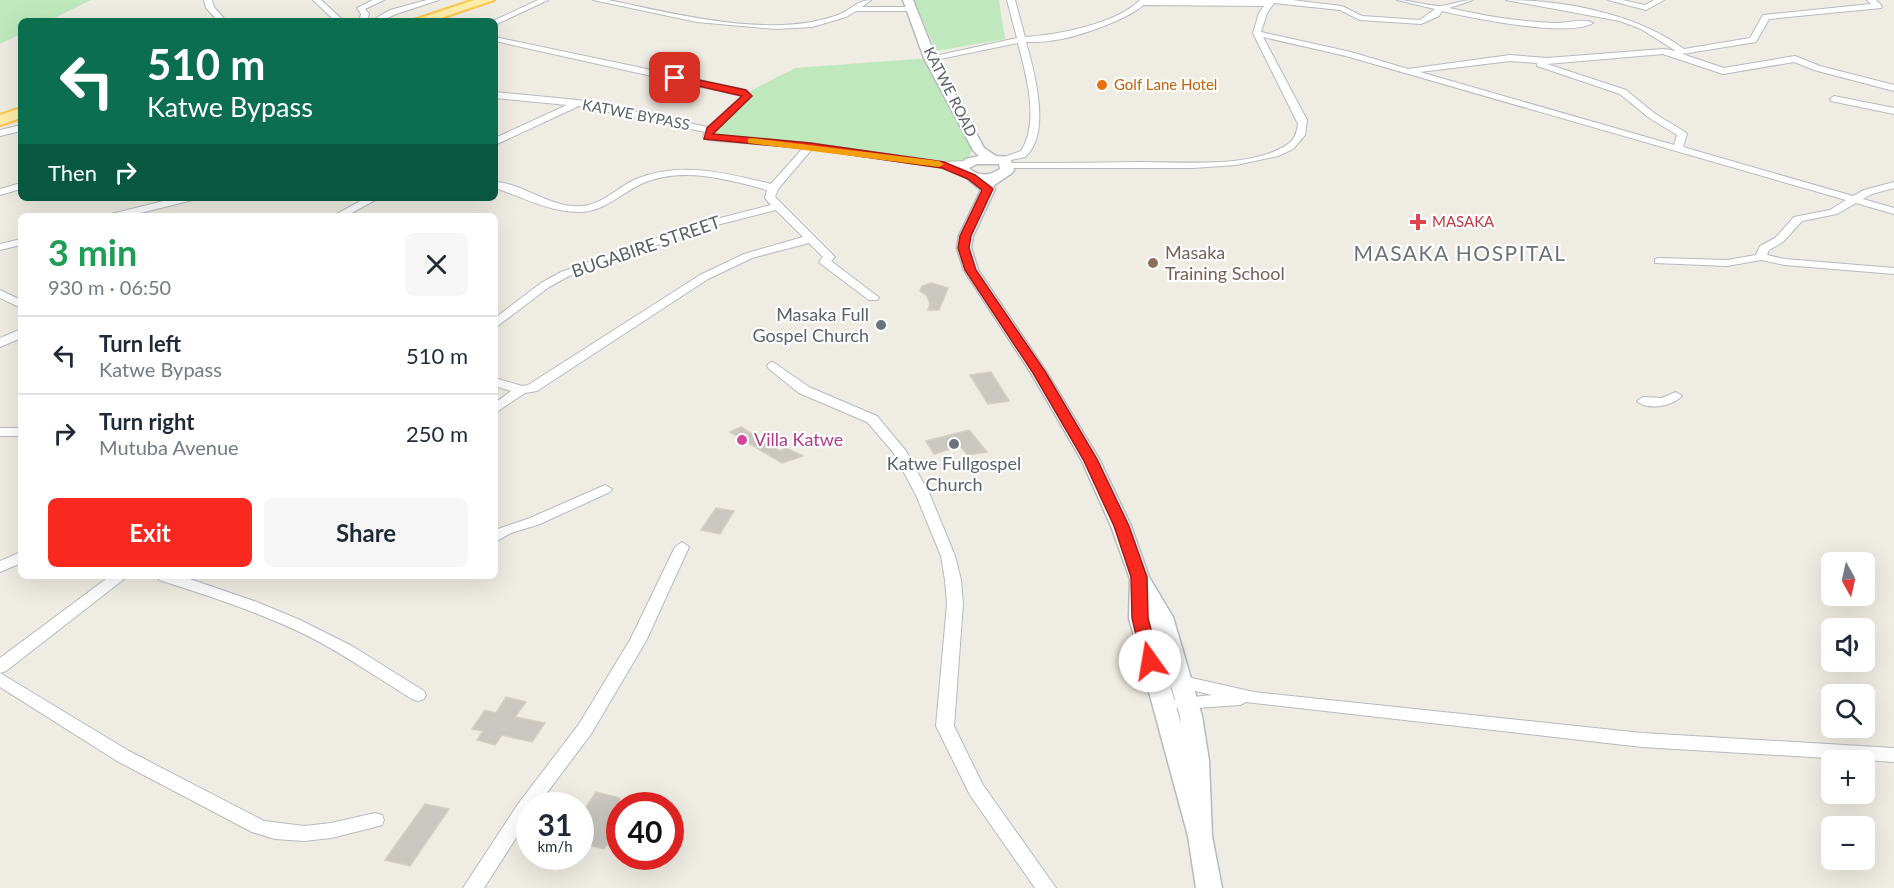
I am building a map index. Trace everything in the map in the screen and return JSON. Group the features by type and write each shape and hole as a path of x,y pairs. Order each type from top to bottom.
{"main road":[{"path":"428,18 488,0"},
{"path":"0,120 18,114"}],"street":[{"path":"208,0 210,8 219,18"},
{"path":"317,0 337,18"},
{"path":"364,18 365,14 361,8 380,0"},
{"path":"381,18 393,12 435,0"},
{"path":"498,22 544,0"},
{"path":"597,0 718,23 756,26 826,21 858,9 910,5"},
{"path":"858,9 867,0"},
{"path":"970,173 1002,167 1025,152 1032,139 1035,111 1022,40 1011,0"},
{"path":"1401,0 1446,8 1481,18 1562,25 1590,23"},
{"path":"930,58 1022,40 1056,38 1120,17 1143,2 1271,1 1342,8 1360,18 1421,22 1446,8 1469,0"},
{"path":"1510,0 1592,12 1631,21 1678,53 1723,71 1777,59 1795,58 1817,68 1894,88"},
{"path":"1612,0 1647,8 1660,0"},
{"path":"1404,72 1521,58 1547,61 1633,53 1678,53 1753,40 1766,17 1878,6 1871,0"},
{"path":"1257,33 1271,1"},
{"name":"KATWE ROAD","path":"910,5 930,58 979,150 1002,167"},
{"path":"1257,33 1348,54 1404,72 1894,211"},
{"path":"970,173 1002,167 1213,163 1250,159 1276,153 1292,146 1300,137 1302,120 1257,33"},
{"path":"498,40 742,92 747,96 710,130"},
{"path":"1521,58 1623,92 1651,115 1678,129 1682,134 1677,150"},
{"name":"KATWE BYPASS","path":"498,95 578,103 710,130 708,136 810,146 944,165 970,173"},
{"path":"1834,99 1894,111"},
{"path":"498,141 578,103"},
{"path":"0,133 18,129"},
{"path":"810,146 773,188 770,198 776,207 829,257 825,262 873,298"},
{"name":"KATWE ROAD","path":"970,173 979,150"},
{"path":"498,185 568,208 581,209 610,200 645,179 691,171 712,172 773,188"},
{"path":"970,173 988,189 965,242 964,248 971,270 1039,373 1090,459 1122,526 1139,577 1162,616 1185,693 1197,761 1200,836"},
{"path":"1761,257 1764,248 1779,240 1798,219 1833,212 1857,201 1868,192 1894,184"},
{"path":"0,192 18,187"},
{"path":"127,213 177,201"},
{"path":"344,213 368,201"},
{"name":"BUGABIRE STREET","path":"498,322 545,285 565,274 701,226 776,207"},
{"path":"498,407 521,390 532,388 604,344 704,277 748,256 810,239"},
{"path":"0,247 18,243"},
{"path":"1659,261 1727,263 1761,257 1785,262 1894,271"},
{"path":"0,293 18,303"},
{"path":"0,343 18,334"},
{"path":"773,366 804,390 872,419 899,451 919,487 948,556 953,580 955,604 945,726 951,742 992,811 1046,888"},
{"path":"498,383 521,390"},
{"path":"1643,400 1664,402 1677,396"},
{"path":"0,432 18,432"},
{"path":"498,535 506,530 536,521 605,489"},
{"path":"473,888 524,809 585,729 638,641 682,547"},
{"path":"0,567 18,558"},
{"path":"1139,577 1140,618 1200,836 1209,888"},
{"path":"0,667 116,579"},
{"path":"174,579 228,596 301,627 336,644 418,695"},
{"path":"0,679 123,756 259,827 281,835 313,835 375,820"},
{"path":"1159,692 1254,698 1642,741 1894,755"}],"green space":[{"path":"0,0 91,0 54,18 18,18 18,35 0,44"},
{"path":"914,0 999,0 1005,39 936,51"},
{"path":"930,58 976,144 965,164 708,137 752,90 795,68"}],"building":[{"path":"931,283 948,288 939,310 928,310 930,304 927,296 920,291 922,286"},
{"path":"991,372 1009,401 988,404 970,375"},
{"path":"741,427 780,451 786,448 803,456 782,463 730,432"},
{"name":"Katwe Fullgospel Church","path":"969,430 987,452 968,455 960,446 934,454 926,441"},
{"path":"716,508 734,511 720,534 701,530"},
{"path":"506,697 526,702 515,717 545,723 532,742 502,735 495,745 477,740 483,731 472,729 485,710 496,713"},
{"path":"596,792 606,794 606,846 604,849 594,846 594,795"},
{"path":"425,804 449,809 410,866 385,860"}],"slow traffic":[{"path":"752,141 810,146 939,164"}],"place":[{"name":"Golf Lane Hotel","path":"1102,85"},
{"name":"MASAKA","path":"1418,222"},
{"name":"Masaka Training School","path":"1153,263"},
{"name":"Masaka Full Gospel Church","path":"881,325"},
{"name":"Villa Katwe","path":"742,440"},
{"name":"Katwe Fullgospel Church","path":"954,444"}],"district":[{"name":"MASAKA HOSPITAL","path":"1460,254"}],"route":[{"path":"675,78 742,92 747,96 745,101 710,130 708,136 810,146 944,165 972,177 988,189 966,236 964,248 971,270 1039,373 1090,459 1122,526 1139,577 1140,618 1150,661"}]}
